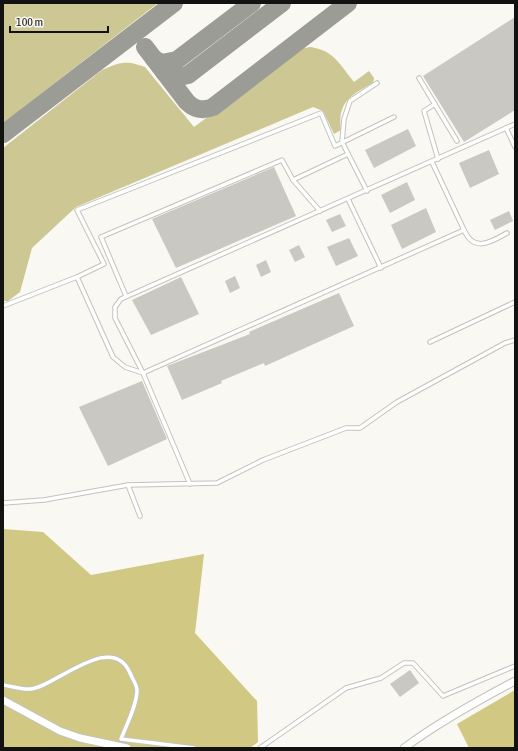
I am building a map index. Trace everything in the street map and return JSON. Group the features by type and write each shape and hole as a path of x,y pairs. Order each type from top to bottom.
{"street":[{"path":"404,748 427,731 475,702 515,681"},
{"path":"3,700 60,730 80,738 127,748"}],"lane":[{"path":"419,78 457,141"},
{"path":"367,191 342,142 344,119 350,101 377,83"},
{"path":"435,104 424,111 438,159"},
{"path":"3,306 77,277 104,264 77,210 321,113 335,146 394,116"},
{"path":"190,484 143,373 114,312 118,302 126,296 367,191 515,124"},
{"path":"506,128 515,147"},
{"path":"294,180 348,154"},
{"path":"126,296 101,237 282,160 294,180 320,211"},
{"path":"432,162 467,237 478,244 486,244 507,233"},
{"path":"348,199 381,268"},
{"path":"77,277 113,357 125,367 143,373 464,230"},
{"path":"430,342 515,302"},
{"path":"3,503 44,500 128,485 217,483 263,460 346,428 360,428 398,402 505,343 515,340"},
{"path":"128,485 140,516"},
{"path":"3,685 31,689 84,662 108,658 122,661 128,668 137,689 129,719 121,739 194,748"},
{"path":"260,748 346,688 381,678 404,663 413,663 443,696 515,666"}],"shaded area":[{"path":"3,3 158,3 3,123"},
{"path":"310,47 325,51 331,55 336,59 354,82 369,71 374,78 373,83 358,91 347,100 341,113 341,130 334,134 323,111 313,107 76,207 32,248 20,292 8,301 3,301 3,148 102,70 114,65 133,63 145,67 194,127 300,49"},
{"path":"3,529 43,532 91,575 204,554 195,633 257,701 258,742 250,748 3,748"},
{"path":"515,690 515,748 469,748 457,724"}],"building":[{"path":"515,17 515,110 464,142 423,76"},
{"path":"408,129 416,146 374,168 365,150"},
{"path":"489,150 499,174 470,188 459,163"},
{"path":"274,167 296,216 176,268 152,219"},
{"path":"407,182 415,200 390,213 381,195"},
{"path":"426,208 436,232 402,249 391,225"},
{"path":"509,211 513,221 495,230 490,220"},
{"path":"340,214 346,226 332,232 326,220"},
{"path":"349,238 358,256 336,266 327,247"},
{"path":"299,245 305,257 295,262 289,250"},
{"path":"266,260 271,272 261,277 256,265"},
{"path":"235,276 240,288 230,293 225,281"},
{"path":"181,277 199,314 151,335 132,300"},
{"path":"339,293 354,326 265,366 264,363 221,381 222,383 182,400 167,366 250,334 249,332"},
{"path":"142,381 167,439 108,466 79,407"},
{"path":"410,670 419,683 400,697 390,684"}],"taxiway":[{"path":"3,134 174,3"},
{"path":"154,59 162,63 177,60 252,3"},
{"path":"164,72 175,78 188,75 282,3"},
{"path":"145,47 187,102 196,108 206,109 213,107 348,3"}]}
